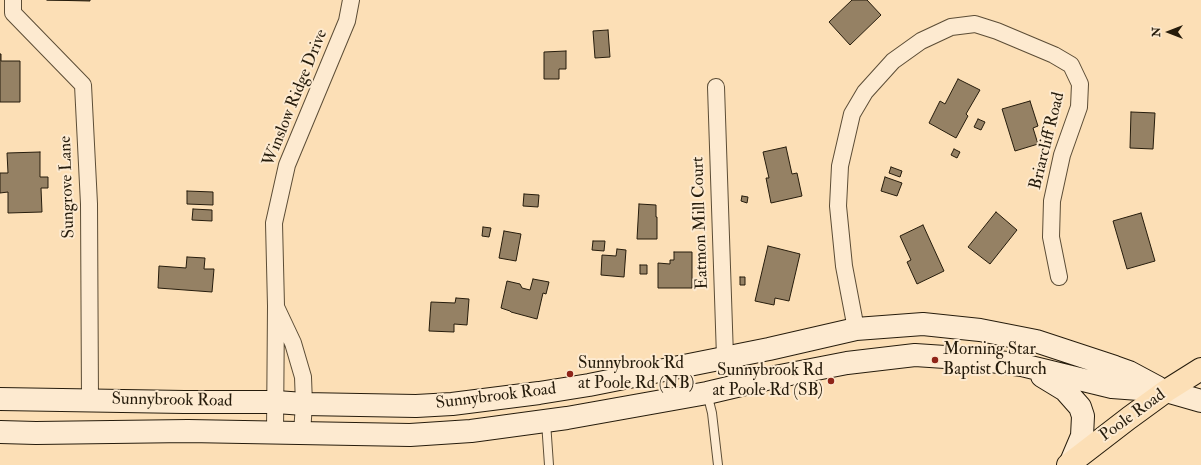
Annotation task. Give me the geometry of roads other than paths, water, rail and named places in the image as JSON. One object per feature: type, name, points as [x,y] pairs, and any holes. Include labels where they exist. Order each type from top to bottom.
[{"type":"main road","name":"Sunnybrook Road","points":[[0,399],[276,402],[416,406],[452,404],[539,394],[776,348],[856,329],[923,324],[980,330],[1029,340],[1115,367],[1129,372],[1166,391],[1201,401]]},
{"type":"main road","name":"Sunnybrook Road","points":[[0,432],[36,433],[188,430],[410,435],[471,431],[568,418],[840,365],[915,355],[976,358],[1022,365],[1112,387],[1166,391]]},
{"type":"main road","points":[[1022,365],[1065,390],[1080,408],[1083,416],[1082,436],[1069,464]]},
{"type":"main road","name":"Poole Road","points":[[1069,464],[1166,391],[1201,369]]},
{"type":"main road","points":[[546,421],[548,413],[554,408],[582,400],[630,392],[664,370]]},
{"type":"street","name":"Winslow Ridge Drive","points":[[275,433],[276,306],[274,223],[287,165],[347,21],[351,0]]},
{"type":"street","name":"Sungrove Lane","points":[[9,8],[83,85],[89,204],[90,401]]},
{"type":"street","name":"Briarcliff Road","points":[[856,329],[844,266],[838,206],[840,166],[852,114],[865,92],[893,60],[921,41],[951,27],[975,24],[997,31],[1054,55],[1070,65],[1080,84],[1079,107],[1062,155],[1052,201],[1051,237],[1059,277]]},
{"type":"street","name":"Eatmon Mill Court","points":[[716,87],[725,357]]},
{"type":"street","name":"Winslow Ridge Drive","points":[[276,306],[293,343],[303,377],[304,404],[302,433]]},
{"type":"lane","points":[[707,392],[712,413],[718,465]]},
{"type":"lane","points":[[546,421],[549,465]]},
{"type":"place","name":"Morning Star Baptist Church","points":[[935,360]]},
{"type":"place","name":"Sunnybrook Rd at Poole Rd (NB)","points":[[570,374]]},
{"type":"place","name":"Sunnybrook Rd at Poole Rd (SB)","points":[[831,381]]}]
